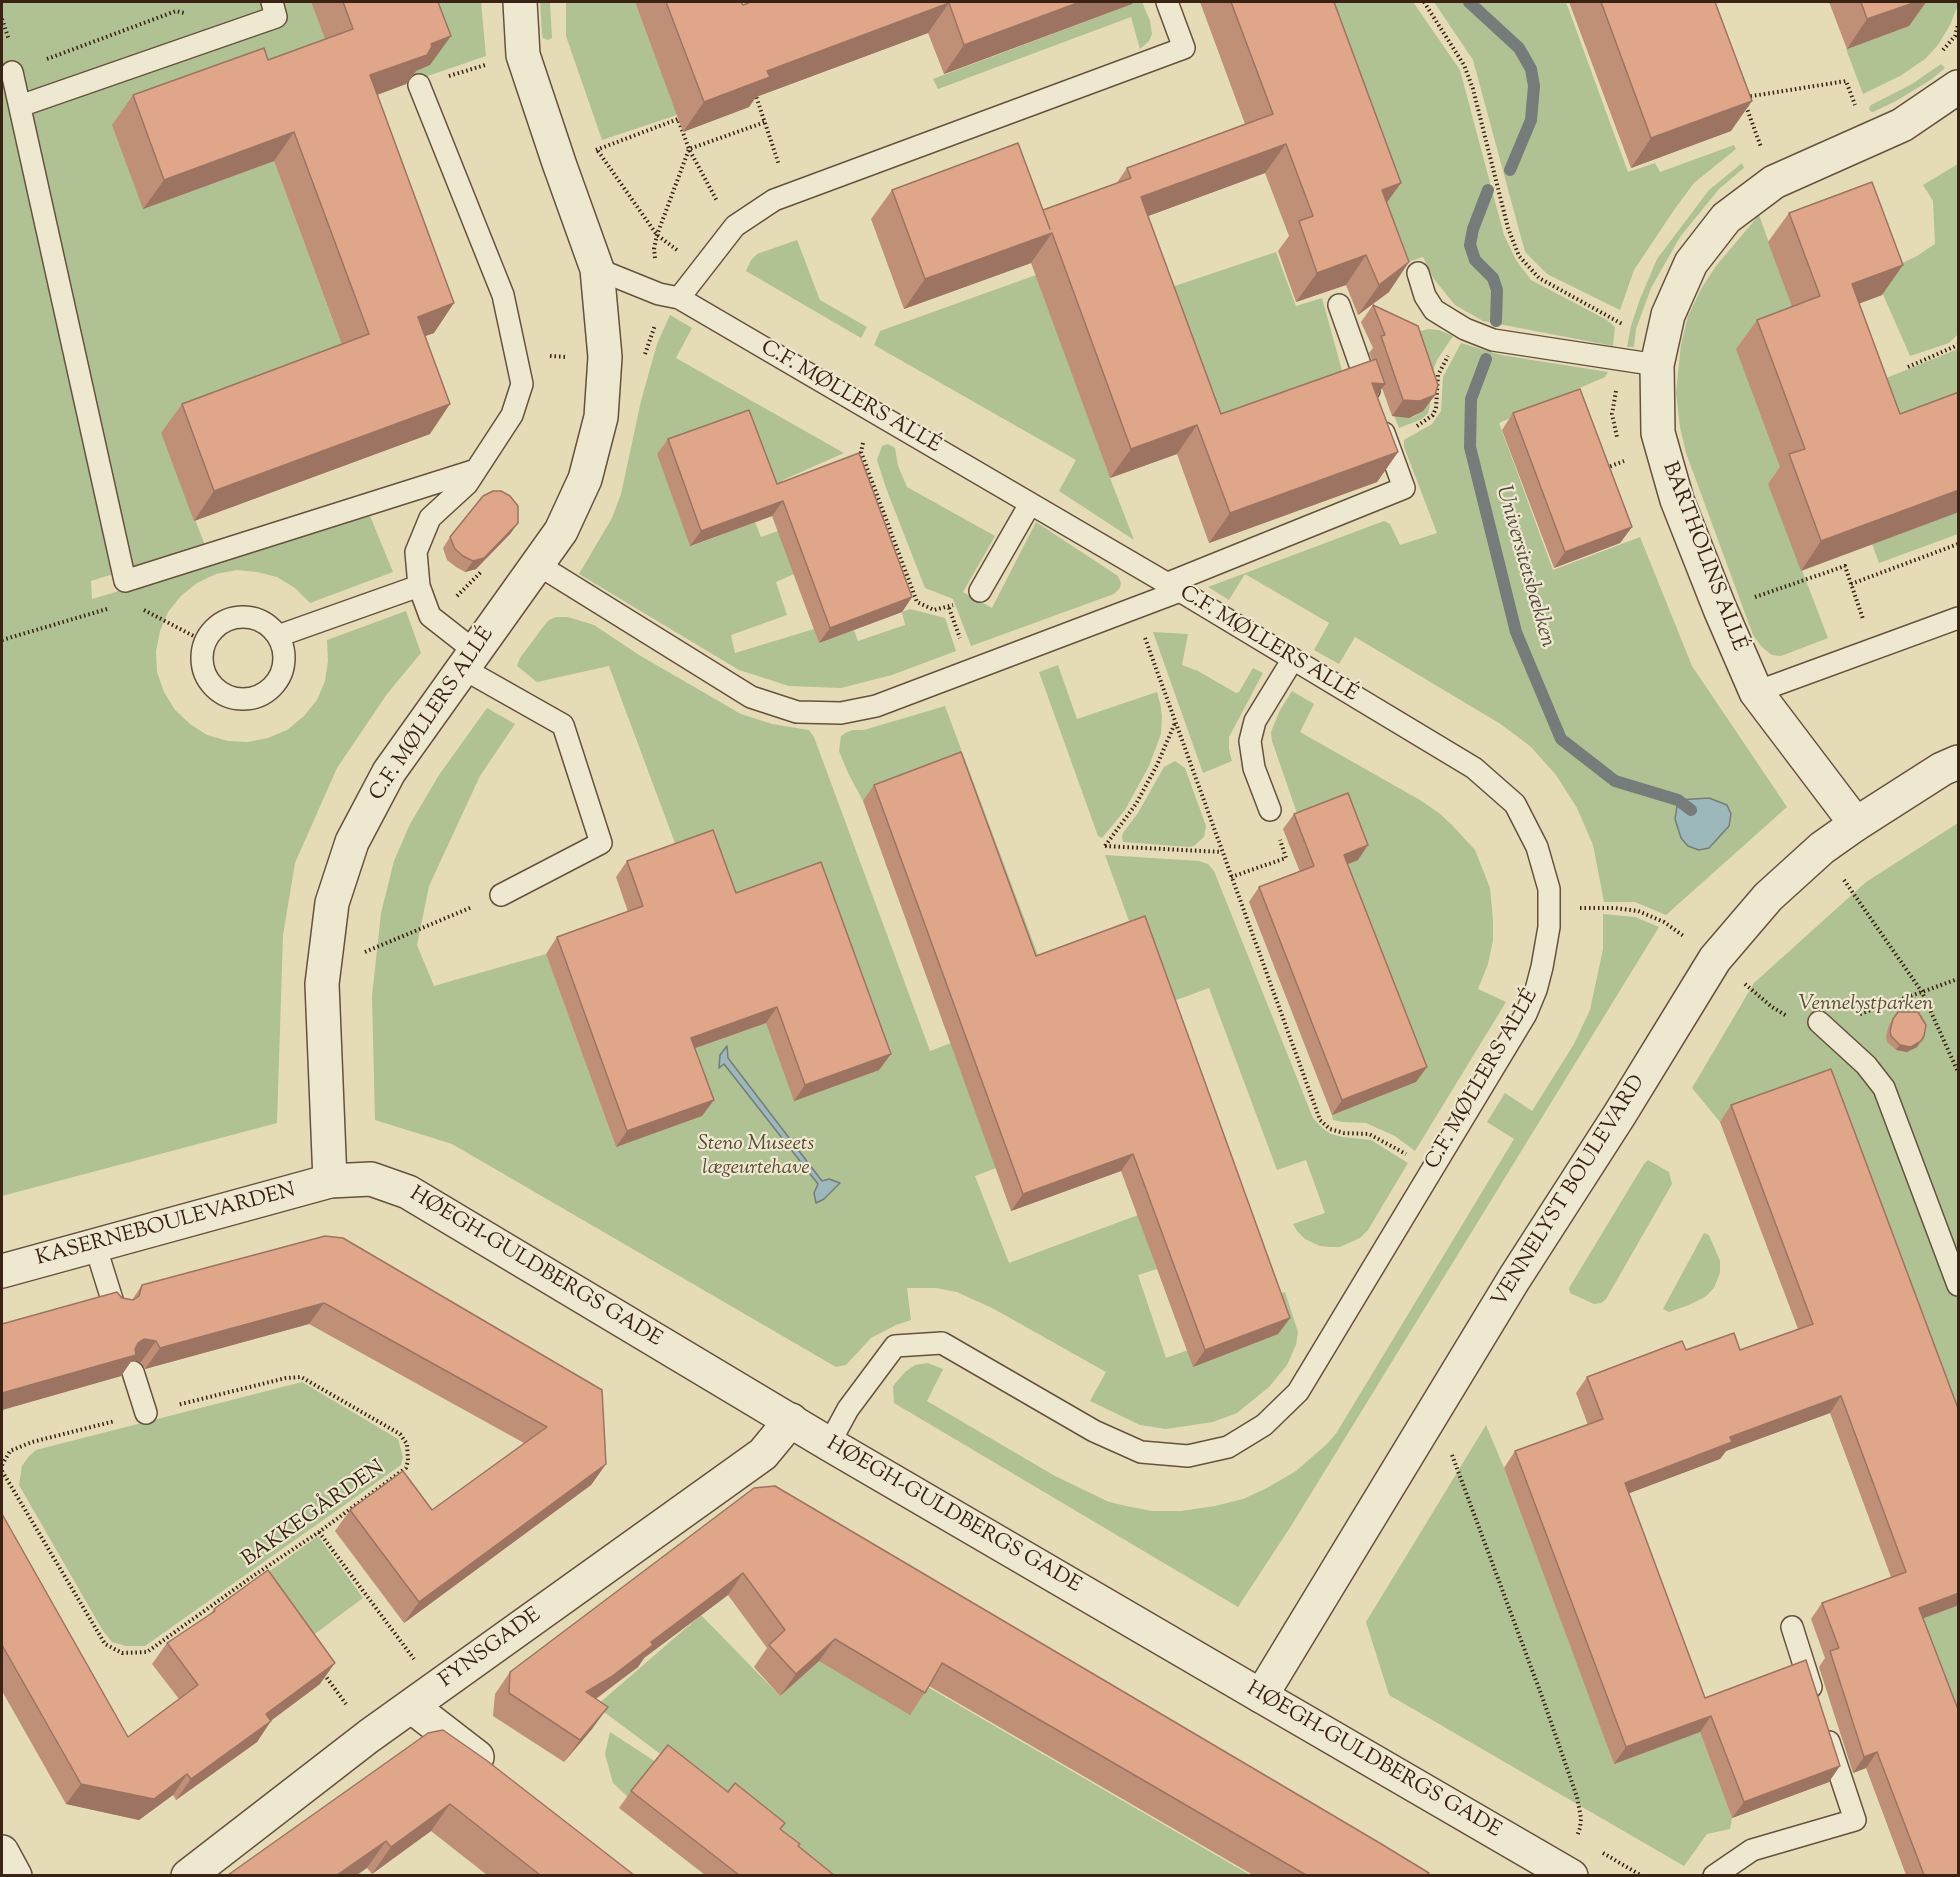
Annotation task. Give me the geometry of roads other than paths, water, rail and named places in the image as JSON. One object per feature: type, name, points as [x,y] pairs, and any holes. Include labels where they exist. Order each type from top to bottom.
[{"type":"street","name":"C.F. MØLLERS ALLÉ","points":[[330,1181],[322,984],[332,903],[352,842],[389,772],[561,531],[585,479],[601,417],[605,357],[597,269],[523,55],[520,2]]},
{"type":"street","name":"BARTHOLINS ALLÉ","points":[[1856,824],[1756,692],[1720,609],[1677,500],[1658,433],[1657,365],[1668,315],[1691,263],[1726,218],[1774,182],[1902,125],[1959,87]]},
{"type":"street","name":"VENNELYST BOULEVARD","points":[[1261,1696],[1514,1279],[1620,1114],[1715,958],[1768,897],[1822,848],[1942,769],[1959,762]]},
{"type":"street","name":"HØEGH-GULDBERGS GADE","points":[[330,1181],[370,1179],[408,1192],[829,1444],[1565,1872]]},
{"type":"street","name":"KASERNEBOULEVARDEN","points":[[2,1271],[330,1181]]},
{"type":"street","name":"FYNSGADE","points":[[189,1875],[369,1736],[763,1454],[791,1420]]},
{"type":"street","points":[[424,1697],[503,1777]]},
{"type":"street","points":[[2,1852],[15,1875]]},
{"type":"lane","points":[[20,106],[276,16],[272,2]]},
{"type":"lane","points":[[680,298],[735,226],[774,200],[1184,48],[1167,2]]},
{"type":"lane","points":[[12,72],[125,581],[476,470]]},
{"type":"lane","points":[[419,85],[502,296],[522,384],[512,416],[467,484],[430,518],[416,552],[419,586],[430,616],[470,661],[563,726],[601,843],[501,895]]},
{"type":"lane","name":"C.F. MØLLERS ALLÉ","points":[[597,269],[659,294],[680,298],[1173,587],[1474,768],[1515,804],[1537,847],[1549,889],[1549,927],[1536,990],[1526,1014],[1298,1392],[1264,1425],[1228,1447],[1188,1456],[1141,1452],[1094,1431],[942,1343],[895,1346],[848,1409],[829,1444]]},
{"type":"lane","points":[[1418,273],[1425,296],[1434,310],[1465,329],[1493,340],[1657,365]]},
{"type":"lane","points":[[537,564],[751,697],[797,712],[841,714],[876,706],[1134,609],[1173,587],[1404,488],[1339,305]]},
{"type":"lane","points":[[980,591],[1030,504]]},
{"type":"lane","points":[[278,636],[419,586]]},
{"type":"lane","points":[[233,618],[258,620],[269,626],[278,636],[283,648],[284,663],[280,676],[261,696],[247,699],[233,698],[220,692],[203,670],[202,656],[205,642],[221,623],[233,618]]},
{"type":"lane","points":[[1756,692],[1959,618]]},
{"type":"lane","points":[[1270,810],[1254,768],[1250,741],[1256,721],[1293,659]]},
{"type":"lane","points":[[1818,1022],[1866,1065],[1884,1088],[1959,1285]]},
{"type":"lane","points":[[95,1245],[115,1310]]},
{"type":"lane","points":[[133,1372],[146,1413]]},
{"type":"lane","points":[[1714,1875],[1752,1850],[1855,1820],[1792,1627]]},
{"type":"water","points":[[1709,798],[1727,805],[1731,814],[1729,826],[1709,848],[1699,850],[1688,846],[1681,838],[1675,819],[1678,800]]},
{"type":"water","points":[[727,1046],[728,1058],[822,1181],[829,1179],[840,1183],[824,1199],[816,1203],[814,1193],[818,1184],[724,1064],[719,1068],[720,1055]]},
{"type":"waterway","name":"Universitetsbækken","points":[[1469,2],[1519,48],[1531,69],[1534,86],[1531,120],[1510,170]]},
{"type":"waterway","name":"Universitetsbækken","points":[[1488,190],[1473,229],[1470,245],[1475,260],[1493,278],[1497,290],[1496,321]]},
{"type":"waterway","name":"Universitetsbækken","points":[[1486,359],[1471,399],[1470,447],[1516,632],[1561,739],[1615,781],[1678,800],[1691,810]]},
{"type":"park label","name":"Vennelystparken","points":[[1866,1005]]},
{"type":"park label","name":"Steno Museets lægeurtehave","points":[[756,1157]]}]
